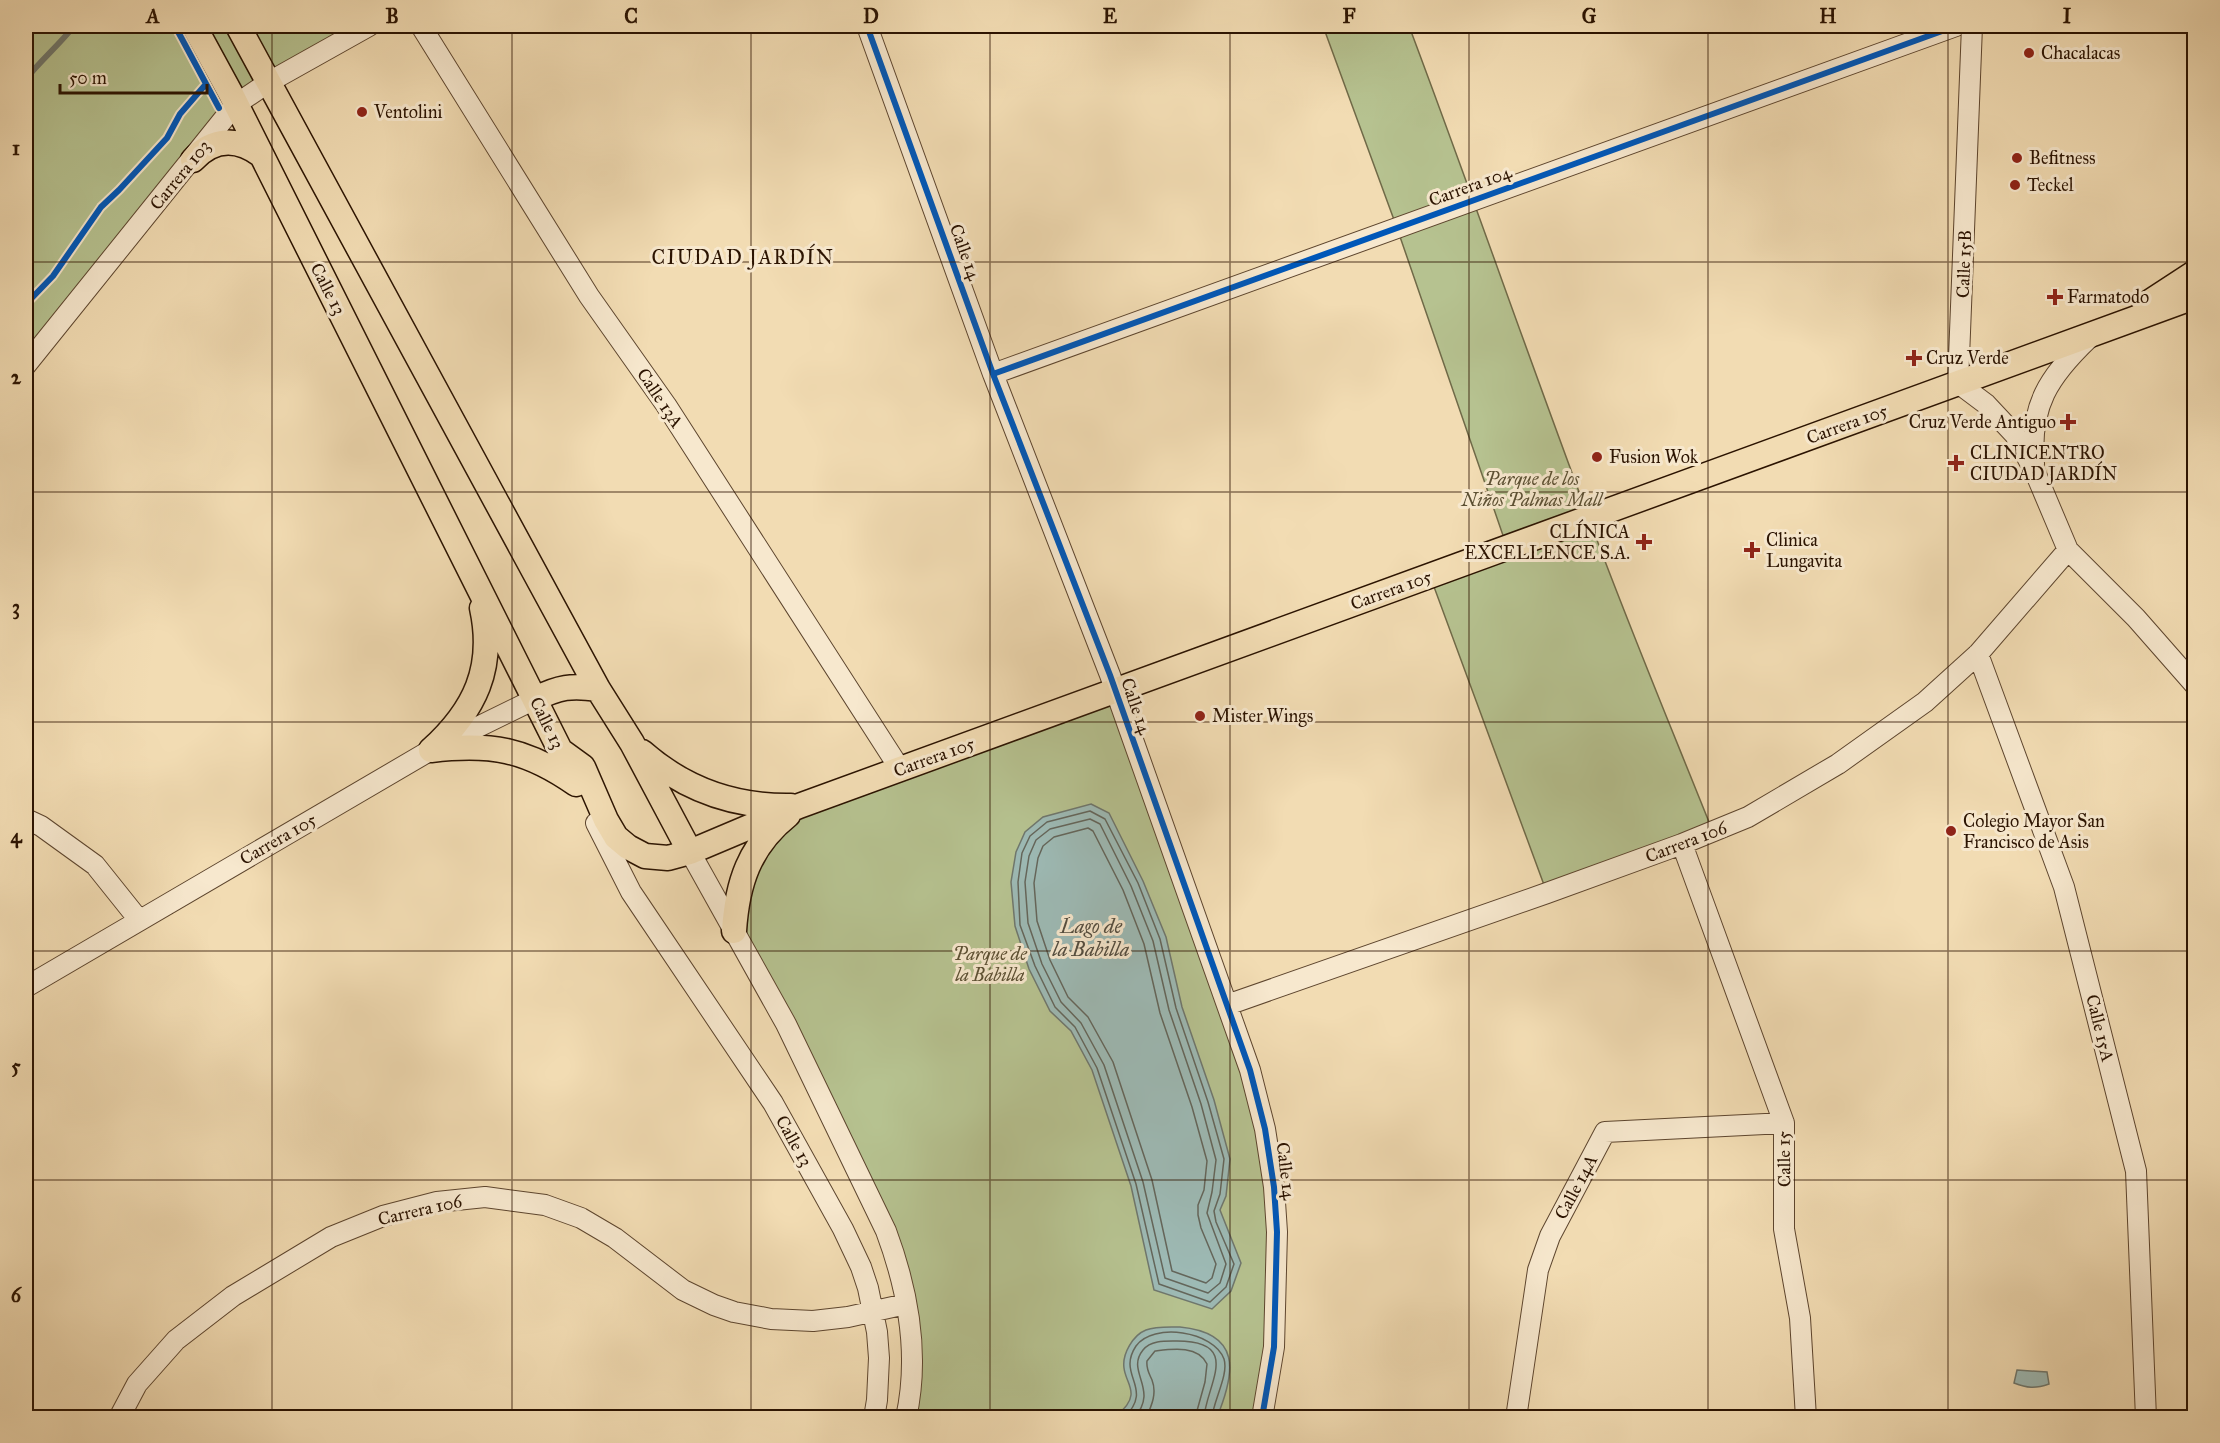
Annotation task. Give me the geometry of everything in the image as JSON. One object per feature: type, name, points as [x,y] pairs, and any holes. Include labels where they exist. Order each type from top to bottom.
[{"type":"main road","name":"Calle 13","points":[[194,26],[578,785]]},
{"type":"main road","points":[[238,26],[598,689],[632,743],[690,852]]},
{"type":"main road","points":[[193,160],[209,146],[230,141],[242,143],[261,155]]},
{"type":"main road","name":"Carrera 105","points":[[2093,334],[2153,300],[2194,273]]},
{"type":"main road","name":"Carrera 105","points":[[561,752],[583,767],[606,820],[616,837],[628,847],[645,856],[657,858],[668,858],[690,852],[799,806],[2194,297]]},
{"type":"main road","points":[[431,750],[457,724],[468,709],[479,684],[486,657],[487,629],[478,588]]},
{"type":"main road","points":[[535,699],[555,689],[576,686],[598,689]]},
{"type":"main road","points":[[632,743],[655,764],[709,794],[738,802],[769,806],[799,806]]},
{"type":"main road","points":[[431,750],[463,746],[495,748],[526,756],[555,769],[578,785]]},
{"type":"main road","points":[[734,931],[736,902],[744,873],[757,847],[776,825],[799,806]]},
{"type":"street","name":"Carrera 103","points":[[26,365],[235,105],[269,82],[369,26]]},
{"type":"street","name":"Calle 13A","points":[[422,26],[589,296],[666,405],[900,769]]},
{"type":"street","name":"Calle 14","points":[[867,26],[993,374],[1115,691],[1250,1070],[1265,1130],[1274,1186],[1277,1232],[1274,1347],[1262,1418]]},
{"type":"street","name":"Carrera 104","points":[[993,374],[1956,26]]},
{"type":"street","name":"Calle 15B","points":[[1958,383],[1972,26]]},
{"type":"street","points":[[2035,472],[2032,442],[2037,412],[2048,384],[2066,360],[2093,334]]},
{"type":"street","points":[[1958,383],[1986,404],[2015,435],[2035,472],[2068,550],[2136,618],[2194,684]]},
{"type":"street","name":"Carrera 106","points":[[1227,1005],[1682,844],[1748,817],[1838,764],[1925,702],[1978,654],[2068,550]]},
{"type":"street","name":"Calle 15A","points":[[1978,654],[2064,887],[2136,1171],[2146,1418]]},
{"type":"street","name":"Carrera 105","points":[[26,987],[431,750],[535,699]]},
{"type":"street","name":"Calle 13","points":[[578,785],[631,892],[773,1103],[843,1229],[861,1268],[874,1310],[879,1358],[874,1418]]},
{"type":"street","points":[[26,819],[42,826],[95,865],[139,920]]},
{"type":"street","name":"Calle 15","points":[[1682,844],[1784,1123],[1784,1229],[1800,1318],[1806,1418]]},
{"type":"street","points":[[690,852],[786,1024],[886,1231],[898,1263],[911,1327],[912,1359],[906,1418]]},
{"type":"street","name":"Calle 14A","points":[[1516,1418],[1538,1270],[1550,1236],[1605,1131],[1784,1123]]},
{"type":"street","name":"Carrera 106","points":[[119,1418],[137,1384],[176,1340],[233,1296],[331,1237],[383,1216],[436,1202],[485,1197],[545,1205],[581,1218],[615,1238],[683,1290],[734,1312],[771,1319],[813,1321],[848,1317],[906,1304]]},
{"type":"green space","points":[[26,26],[369,26],[252,93],[26,365]]},
{"type":"green space","name":"Parque de los Niños Palmas Mall","points":[[1323,26],[1409,26],[1603,556],[1713,832],[1547,893],[1430,576],[1507,547],[1397,228]]},
{"type":"green space","name":"Parque de la Babilla","points":[[1115,691],[1227,1005],[1274,1186],[1262,1417],[906,1417],[898,1263],[734,931],[776,825]]},
{"type":"water","name":"Lago de la Babilla","points":[[1091,804],[1109,813],[1143,881],[1166,937],[1182,1007],[1214,1100],[1230,1159],[1226,1196],[1220,1210],[1241,1263],[1231,1291],[1212,1309],[1154,1290],[1131,1186],[1092,1070],[1071,1031],[1050,1011],[1029,969],[1015,926],[1011,882],[1016,852],[1025,832],[1043,817]]},
{"type":"water","points":[[1180,1327],[1200,1331],[1214,1337],[1224,1346],[1230,1370],[1228,1384],[1217,1417],[1115,1417],[1125,1408],[1131,1395],[1124,1363],[1133,1341],[1141,1332],[1150,1329]]},
{"type":"water","points":[[2017,1370],[2047,1372],[2049,1384],[2031,1387],[2014,1383]]},
{"type":"waterway","points":[[26,79],[74,26]]},
{"type":"cycle path","points":[[175,26],[219,108]]},
{"type":"cycle path","points":[[867,26],[993,374],[1110,675],[1250,1070],[1265,1129],[1274,1187],[1277,1232],[1274,1347],[1262,1418]]},
{"type":"cycle path","points":[[993,374],[1956,26]]},
{"type":"cycle path","points":[[26,304],[53,276],[101,207],[167,138],[180,114],[206,84]]},
{"type":"place","name":"Chacalacas","points":[[2029,53]]},
{"type":"place","name":"Ventolini","points":[[362,112]]},
{"type":"place","name":"Befitness","points":[[2017,158]]},
{"type":"place","name":"Teckel","points":[[2015,185]]},
{"type":"place","name":"Farmatodo","points":[[2055,297]]},
{"type":"place","name":"Cruz Verde","points":[[1914,358]]},
{"type":"place","name":"Cruz Verde Antiguo","points":[[2068,422]]},
{"type":"place","name":"Fusion Wok","points":[[1597,457]]},
{"type":"place","name":"CLINICENTRO CIUDAD JARDÍN","points":[[1956,463]]},
{"type":"place","name":"CLÍNICA EXCELLENCE S.A.","points":[[1644,542]]},
{"type":"place","name":"Clinica Lungavita","points":[[1752,550]]},
{"type":"place","name":"Mister Wings","points":[[1200,716]]},
{"type":"place","name":"Colegio Mayor San Francisco de Asis","points":[[1951,831]]},
{"type":"district","name":"CIUDAD JARDÍN","points":[[743,257]]}]
